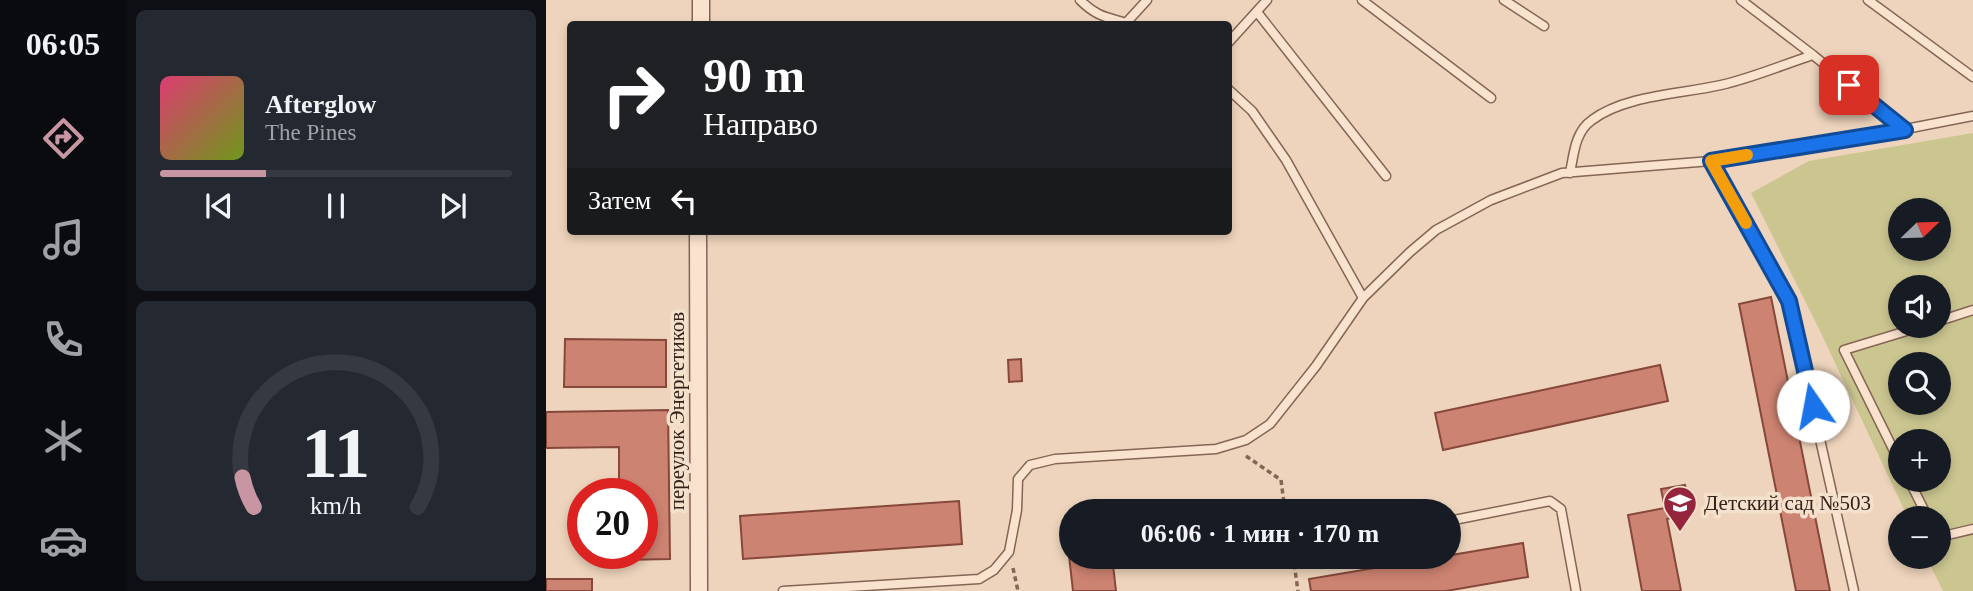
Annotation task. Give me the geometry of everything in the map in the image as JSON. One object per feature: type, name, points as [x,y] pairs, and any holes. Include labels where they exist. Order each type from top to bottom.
[{"type":"street","points":[[701,0],[701,21]]},
{"type":"street","name":"переулок Энергетиков","points":[[698,235],[699,591]]},
{"type":"lane","points":[[1080,0],[1091,11],[1118,21]]},
{"type":"lane","points":[[1130,21],[1147,0]]},
{"type":"lane","points":[[1232,39],[1267,0]]},
{"type":"lane","points":[[1362,0],[1491,98]]},
{"type":"lane","points":[[1504,0],[1544,26]]},
{"type":"lane","points":[[1741,0],[1905,130]]},
{"type":"lane","points":[[1868,0],[1973,77]]},
{"type":"lane","points":[[1257,12],[1386,176]]},
{"type":"lane","points":[[1570,173],[1577,138],[1591,120],[1614,107],[1668,93],[1721,85],[1812,55]]},
{"type":"lane","points":[[1232,93],[1252,111],[1286,160],[1363,298]]},
{"type":"lane","points":[[783,591],[979,579],[994,570],[1009,552],[1017,510],[1018,479],[1030,465],[1055,459],[1216,449],[1246,440],[1270,424],[1316,366],[1363,298],[1436,230],[1491,200],[1562,173],[1711,161],[1905,130],[1973,116]]},
{"type":"lane","points":[[1711,161],[1789,301],[1854,591]]},
{"type":"lane","points":[[1951,317],[1973,310]]},
{"type":"lane","points":[[1888,337],[1844,350],[1888,439]]},
{"type":"lane","points":[[1461,519],[1550,501],[1562,509],[1576,591]]},
{"type":"lane","points":[[1951,534],[1973,529]]},
{"type":"path","points":[[1229,444],[1280,480],[1284,499]]},
{"type":"path","points":[[1295,569],[1298,591]]},
{"type":"shaded area","points":[[1973,133],[1973,591],[1943,591],[1932,569],[1951,569],[1951,506],[1902,506],[1896,492],[1951,492],[1951,429],[1888,429],[1888,476],[1751,193],[1809,161]]},
{"type":"building","points":[[1771,297],[1830,591],[1796,591],[1739,304]]},
{"type":"building","points":[[565,339],[666,340],[666,387],[564,387]]},
{"type":"building","points":[[1021,359],[1022,381],[1009,382],[1008,360]]},
{"type":"building","points":[[1660,365],[1668,401],[1443,450],[1435,413]]},
{"type":"building","points":[[668,410],[670,559],[658,559],[658,478],[619,478],[619,447],[546,448],[546,412]]},
{"type":"building","points":[[1685,485],[1691,514],[1667,519],[1681,591],[1642,591],[1628,515],[1665,508],[1661,489]]},
{"type":"building","points":[[959,501],[962,544],[743,559],[740,516]]},
{"type":"building","points":[[1523,543],[1528,577],[1446,591],[1311,591],[1309,579],[1368,569],[1461,569],[1461,553]]},
{"type":"building","points":[[1071,569],[1113,569],[1116,591],[1073,591]]},
{"type":"building","points":[[546,579],[592,579],[592,591],[546,591]]},
{"type":"slow traffic","points":[[1746,223],[1711,161],[1747,155]]},
{"type":"place","name":"Детский сад №503","points":[[1680,533]]},
{"type":"route","points":[[1813,406],[1789,301],[1711,161],[1905,130],[1849,85]]}]
